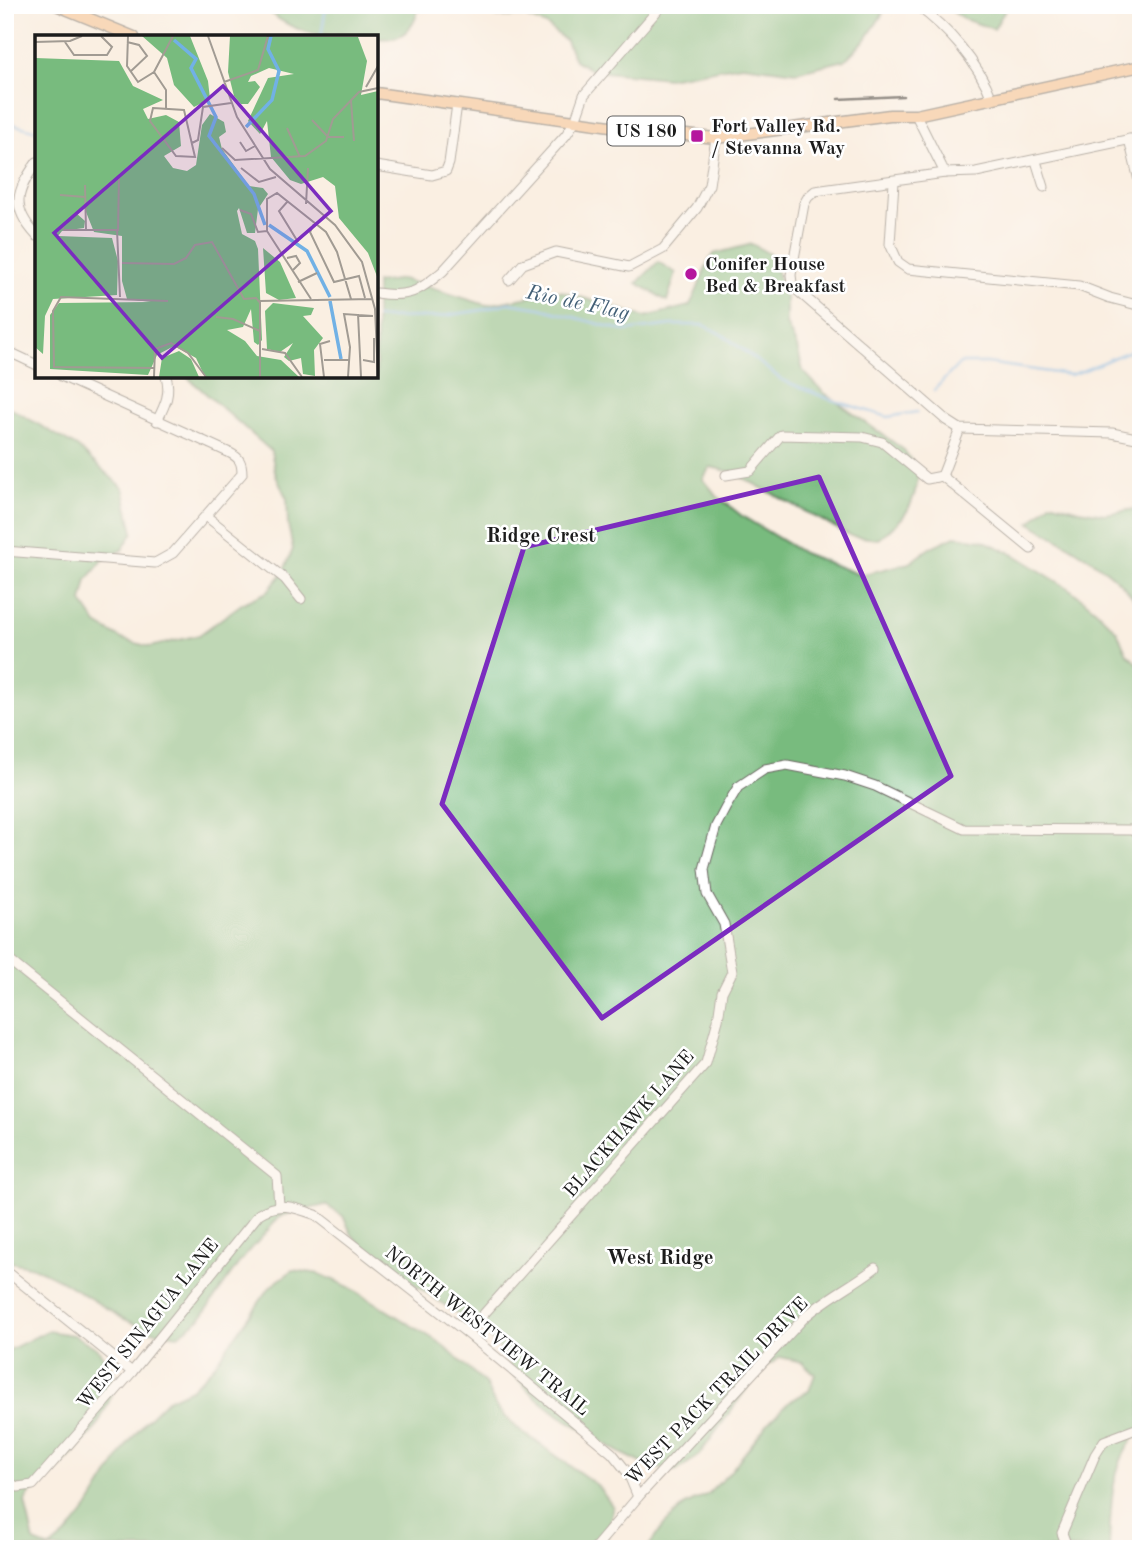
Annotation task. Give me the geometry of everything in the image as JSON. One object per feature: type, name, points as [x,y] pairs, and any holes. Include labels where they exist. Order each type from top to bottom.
[{"type":"main road","points":[[56,5],[127,35]]},
{"type":"main road","name":"US 180","points":[[378,93],[716,138],[890,115],[916,116],[1141,66]]},
{"type":"street","points":[[378,293],[394,296],[420,290],[443,271],[551,153],[575,121],[584,94],[662,5]]},
{"type":"street","points":[[916,5],[928,13],[963,50],[992,99]]},
{"type":"street","points":[[378,166],[432,176],[446,171],[457,104]]},
{"type":"street","points":[[916,116],[945,173]]},
{"type":"street","points":[[1141,137],[976,172],[945,173],[815,191],[804,204],[791,275],[792,283],[798,291],[960,429],[1112,433],[1141,439]]},
{"type":"street","points":[[509,280],[523,264],[556,253],[628,267],[663,248],[697,208],[709,185],[716,138]]},
{"type":"street","points":[[1129,139],[1141,190]]},
{"type":"street","points":[[1036,161],[1044,187]]},
{"type":"street","points":[[35,165],[20,188],[18,199],[20,213],[35,234]]},
{"type":"street","points":[[894,182],[890,244],[898,262],[908,269],[1079,286],[1141,306]]},
{"type":"street","points":[[5,350],[35,364]]},
{"type":"street","points":[[5,551],[155,563],[173,553],[242,474],[242,464],[230,453],[65,378]]},
{"type":"street","points":[[157,421],[165,406],[169,389],[166,378]]},
{"type":"street","points":[[942,475],[960,429]]},
{"type":"street","points":[[726,475],[750,471],[781,435],[797,435],[862,437],[882,442],[927,479],[942,475]]},
{"type":"street","points":[[942,475],[1031,549]]},
{"type":"street","points":[[206,516],[285,579],[301,599]]},
{"type":"street","name":"BLACKHAWK LANE","points":[[467,1334],[706,1063],[718,1020],[722,992],[732,972],[724,924],[707,894],[704,869],[716,826],[738,787],[765,769],[787,765],[845,776],[875,786],[964,829],[1141,832]]},
{"type":"street","points":[[5,957],[276,1176],[279,1206]]},
{"type":"street","name":"WEST SINAGUA LANE","points":[[5,1481],[19,1487],[33,1485],[132,1373],[259,1214],[272,1205],[279,1206]]},
{"type":"street","name":"NORTH WESTVIEW TRAIL","points":[[279,1206],[298,1208],[316,1215],[467,1334],[611,1453],[628,1473],[638,1497]]},
{"type":"street","name":"WEST PACK TRAIL DRIVE","points":[[593,1549],[812,1310],[875,1268]]},
{"type":"street","points":[[5,1270],[132,1373]]},
{"type":"street","points":[[1068,1549],[1062,1533],[1095,1455],[1104,1441],[1141,1427]]},
{"type":"highlighted area","points":[[819,477],[951,776],[602,1018],[442,804],[524,547]]},
{"type":"green space","points":[[264,5],[419,5],[411,27],[399,36],[381,39],[378,39],[378,35],[322,35],[306,32],[282,21]]},
{"type":"green space","points":[[473,5],[885,5],[882,15],[866,39],[845,60],[796,72],[742,65],[668,78],[593,71],[575,60],[566,41],[546,25],[523,16],[498,17]]},
{"type":"green space","points":[[942,5],[1008,5],[994,29],[966,20]]},
{"type":"green space","points":[[752,244],[771,255],[786,298],[786,324],[797,347],[803,371],[823,392],[904,450],[919,472],[907,511],[896,525],[878,539],[851,536],[732,472],[710,467],[703,479],[717,496],[742,516],[803,553],[860,575],[909,563],[931,547],[955,536],[982,540],[1011,553],[1071,590],[1117,631],[1127,654],[1141,666],[1141,1430],[1123,1456],[1117,1471],[1109,1549],[647,1549],[663,1526],[685,1505],[708,1494],[729,1473],[769,1422],[790,1401],[809,1391],[815,1374],[802,1362],[780,1357],[758,1373],[699,1455],[677,1471],[650,1467],[621,1453],[560,1416],[535,1397],[515,1376],[504,1353],[484,1332],[373,1256],[352,1235],[343,1216],[325,1205],[280,1216],[239,1263],[200,1319],[178,1335],[151,1331],[122,1318],[62,1281],[33,1267],[11,1262],[5,1268],[5,405],[77,447],[123,488],[133,532],[122,550],[103,560],[87,580],[82,602],[97,624],[122,639],[150,647],[199,635],[243,603],[267,592],[283,573],[293,549],[288,525],[287,499],[276,476],[271,451],[188,378],[378,378],[378,283],[402,279],[486,305],[561,291],[645,317],[689,306],[713,254]]},
{"type":"green space","points":[[658,262],[676,273],[667,301],[637,283]]},
{"type":"green space","points":[[1051,502],[1105,514],[1141,508],[1141,611],[1121,584],[1092,560],[1030,523]]},
{"type":"green space","points":[[293,1270],[320,1274],[349,1287],[440,1343],[485,1383],[496,1407],[516,1427],[597,1485],[613,1507],[608,1534],[600,1549],[5,1549],[5,1352],[47,1331],[74,1335],[98,1349],[114,1372],[110,1399],[96,1428],[54,1474],[36,1484],[25,1502],[34,1542],[50,1548],[68,1533],[88,1508],[126,1446],[146,1421],[167,1400],[191,1389],[212,1368],[271,1286]]},
{"type":"waterway","points":[[321,35],[325,12],[330,5]]},
{"type":"waterway","name":"Rio de Flag","points":[[5,122],[35,130]]},
{"type":"waterway","name":"Rio de Flag","points":[[378,318],[437,317],[508,303],[540,308],[625,331],[672,325],[704,325],[726,337],[782,380],[829,399],[888,417],[917,412]]},
{"type":"waterway","name":"Rio de Flag","points":[[934,390],[960,363],[987,363],[1070,375],[1141,348]]},
{"type":"railway","points":[[838,99],[903,96]]},
{"type":"place","name":"Fort Valley Rd. / Stevanna Way","points":[[697,136]]},
{"type":"place","name":"Conifer House Bed & Breakfast","points":[[691,274]]},
{"type":"district","name":"Ridge Crest","points":[[541,535]]},
{"type":"district","name":"West Ridge","points":[[660,1257]]}]
